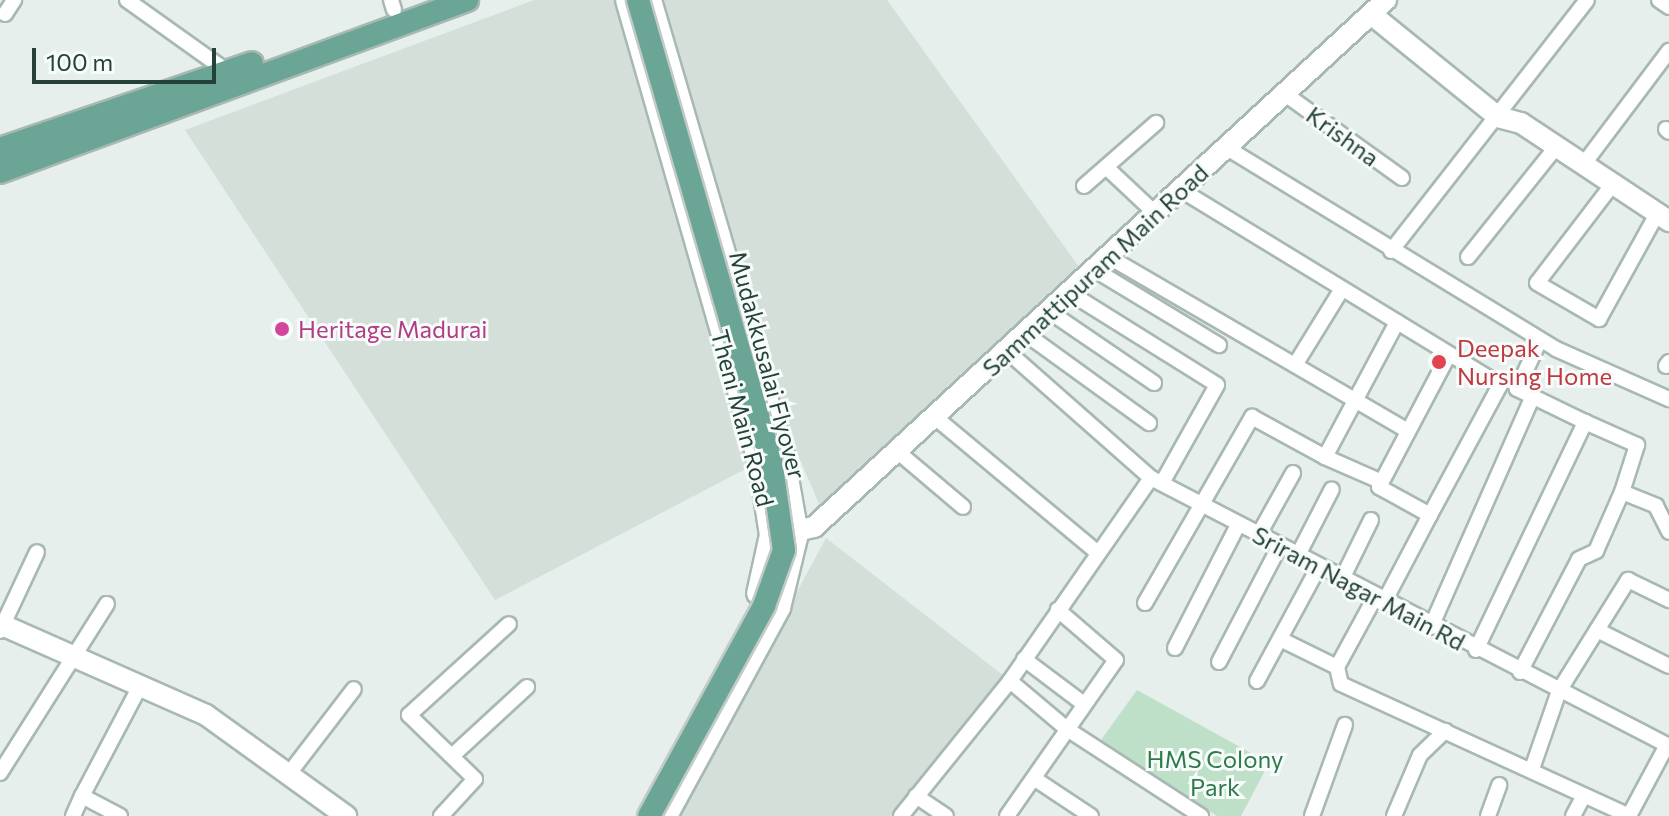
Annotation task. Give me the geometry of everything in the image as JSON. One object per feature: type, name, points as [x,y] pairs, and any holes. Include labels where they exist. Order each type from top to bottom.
[{"type":"main road","points":[[0,149],[228,72],[392,5],[421,0]]},
{"type":"main road","points":[[0,172],[467,0]]},
{"type":"main road","name":"Theni Main Road","points":[[626,0],[759,464],[770,535],[763,582],[736,641],[638,816]]},
{"type":"main road","name":"Mudakkusalai Flyover","points":[[638,0],[771,460],[784,550],[764,606],[649,816]]},
{"type":"main road","name":"Theni Main Road","points":[[651,0],[784,455],[798,534],[780,608],[667,816]]},
{"type":"main road","points":[[1379,7],[1498,117],[1556,147],[1663,217]]},
{"type":"main road","name":"Sammattipuram Main Road","points":[[798,534],[936,418],[1379,7]]},
{"type":"main road","points":[[770,535],[798,534]]},
{"type":"main road","points":[[1,627],[77,654],[141,684],[291,771],[346,816]]},
{"type":"street","points":[[2,14],[14,0]]},
{"type":"street","points":[[127,0],[228,72]]},
{"type":"street","points":[[1391,251],[1587,0]]},
{"type":"street","points":[[1659,0],[1669,7]]},
{"type":"street","points":[[1583,165],[1669,51]]},
{"type":"street","name":"Krishna","points":[[1285,94],[1402,178]]},
{"type":"street","points":[[1084,186],[1156,123]]},
{"type":"street","points":[[1468,257],[1556,147]]},
{"type":"street","points":[[1227,148],[1540,340],[1669,399]]},
{"type":"street","points":[[1106,167],[1156,214]]},
{"type":"street","points":[[1612,185],[1537,283],[1599,319],[1663,217]]},
{"type":"street","points":[[1181,190],[1500,385],[1430,515],[1337,667],[1341,684],[1629,816]]},
{"type":"street","points":[[1102,264],[1219,345]]},
{"type":"street","points":[[1102,264],[1295,365],[1408,431]]},
{"type":"street","points":[[1295,365],[1342,289]]},
{"type":"street","points":[[901,816],[1010,681],[1098,553],[1156,480],[1217,385],[1070,293]]},
{"type":"street","points":[[1050,312],[1154,383]]},
{"type":"street","points":[[1325,457],[1397,322]]},
{"type":"street","points":[[1026,334],[1149,423]]},
{"type":"street","points":[[1520,672],[1579,559],[1596,551],[1622,492],[1637,445],[1517,389],[1540,340]]},
{"type":"street","name":"Sriram Nagar Main Rd","points":[[1007,351],[1156,480],[1378,601],[1667,745],[1629,816]]},
{"type":"street","points":[[1382,482],[1449,354]]},
{"type":"street","points":[[1431,627],[1533,396]]},
{"type":"street","points":[[1145,603],[1204,506],[1252,417],[1325,457],[1382,482],[1430,515]]},
{"type":"street","points":[[936,418],[1098,553]]},
{"type":"street","points":[[1476,650],[1585,422]]},
{"type":"street","points":[[898,452],[963,507]]},
{"type":"street","points":[[1258,536],[1293,473]]},
{"type":"street","points":[[1297,557],[1332,489]]},
{"type":"street","points":[[1622,492],[1656,506],[1669,532]]},
{"type":"street","points":[[1341,581],[1371,520]]},
{"type":"street","points":[[1175,648],[1238,525]]},
{"type":"street","points":[[1219,662],[1279,547]]},
{"type":"street","points":[[1,627],[37,552]]},
{"type":"street","points":[[1257,681],[1318,568]]},
{"type":"street","points":[[1532,769],[1559,691],[1628,580],[1669,600]]},
{"type":"street","points":[[0,773],[107,604]]},
{"type":"street","points":[[1007,816],[1116,660],[1058,610]]},
{"type":"street","points":[[441,816],[475,779],[409,715],[509,624]]},
{"type":"street","points":[[1597,630],[1669,666]]},
{"type":"street","points":[[1280,639],[1337,667]]},
{"type":"street","points":[[1024,659],[1084,704]]},
{"type":"street","points":[[1010,681],[1067,729],[1201,816]]},
{"type":"street","points":[[73,816],[141,684]]},
{"type":"street","points":[[452,756],[527,687]]},
{"type":"street","points":[[291,771],[354,689]]},
{"type":"street","points":[[1312,816],[1345,725]]},
{"type":"street","points":[[1394,816],[1420,755],[1445,731]]},
{"type":"street","points":[[1035,779],[1091,816]]},
{"type":"street","points":[[1488,816],[1499,785]]},
{"type":"street","points":[[82,796],[120,816]]},
{"type":"street","points":[[916,796],[946,816]]},
{"type":"street","points":[[1573,816],[1583,797]]},
{"type":"shaded area","points":[[534,0],[622,0],[755,464],[495,600],[185,130]]},
{"type":"shaded area","points":[[662,0],[887,0],[1087,278],[823,513],[791,439]]},
{"type":"shaded area","points":[[826,538],[1004,676],[902,816],[676,816]]},
{"type":"green space","name":"HMS Colony Park","points":[[1137,690],[1269,763],[1241,816],[1217,816],[1101,740]]},
{"type":"place","name":"Heritage Madurai","points":[[282,329]]},
{"type":"place","name":"Deepak Nursing Home","points":[[1439,362]]}]
